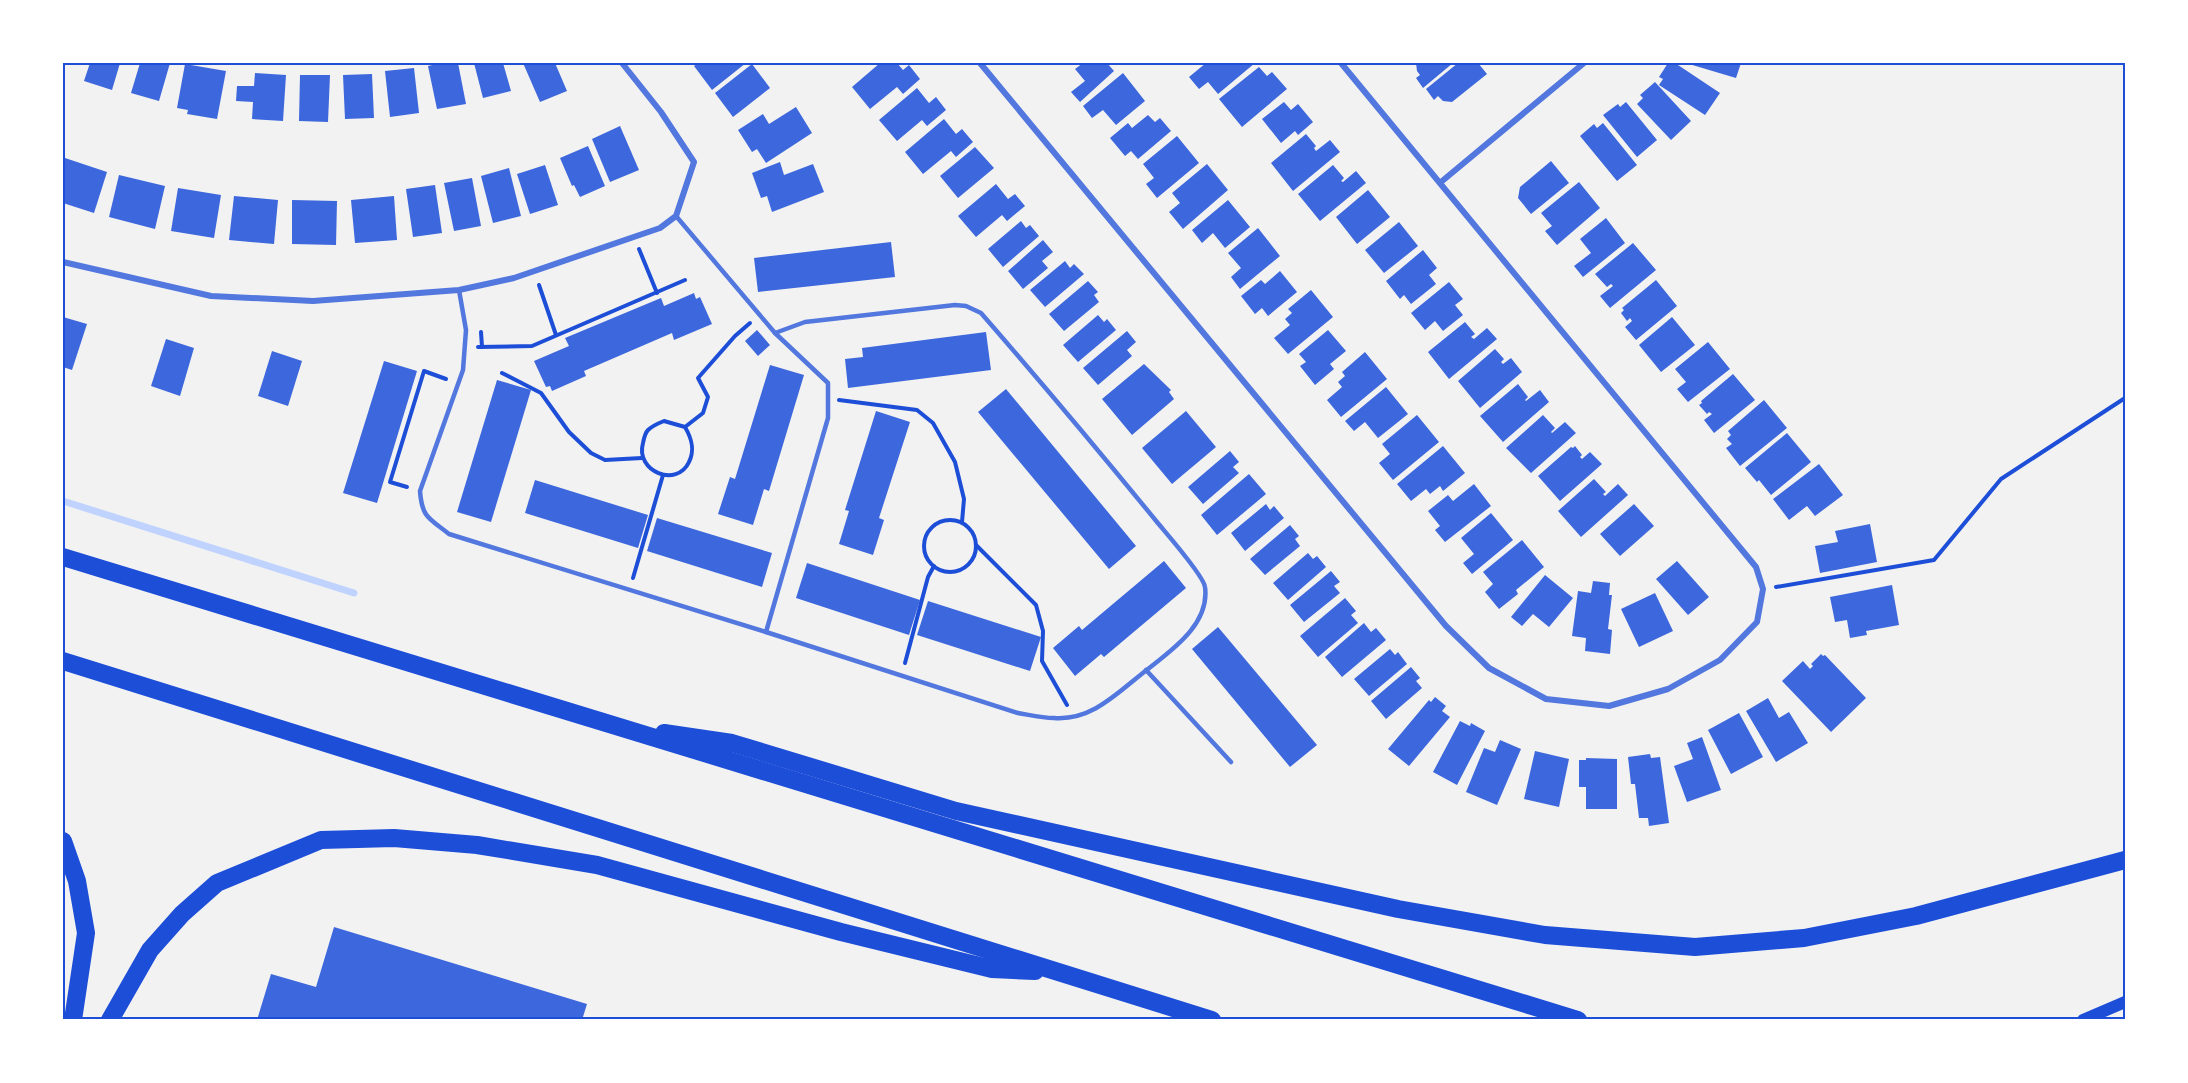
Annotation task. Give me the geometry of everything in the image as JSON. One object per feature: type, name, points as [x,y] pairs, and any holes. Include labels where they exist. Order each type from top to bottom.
[{"type":"highway","points":[[63,557],[1578,1020]]},
{"type":"highway","points":[[63,661],[1212,1020]]},
{"type":"highway","points":[[604,724],[732,742],[956,811],[1398,909],[1545,935],[1695,947],[1804,938],[1916,916],[2125,860]]},
{"type":"highway","points":[[110,1020],[150,950],[182,914],[217,883],[321,840],[394,838],[477,845],[597,865],[841,932],[992,969],[1062,973]]},
{"type":"highway","points":[[63,841],[77,881],[86,933],[73,1020]]},
{"type":"main road","points":[[2083,1020],[2125,1002]]},
{"type":"street","points":[[63,262],[212,296],[300,301],[459,290],[534,271],[660,228],[676,216],[694,162],[661,112],[622,63]]},
{"type":"street","points":[[980,63],[1446,626],[1489,668],[1546,699],[1609,706],[1668,689],[1720,660],[1757,622],[1763,589],[1756,567],[1341,63]]},
{"type":"street","points":[[1441,182],[1584,63]]},
{"type":"lane","points":[[676,216],[775,333],[828,383],[828,418],[766,632]]},
{"type":"lane","points":[[459,290],[466,330],[463,370],[420,492],[425,516],[448,534],[1018,713],[1056,719],[1083,716],[1102,706],[1176,647],[1197,622],[1204,607],[1205,586],[1167,533],[1070,415],[981,313],[966,306],[955,305],[806,321],[775,333]]},
{"type":"lane","points":[[1146,670],[1231,762]]},
{"type":"path","points":[[634,237],[657,293]]},
{"type":"path","points":[[534,271],[556,335]]},
{"type":"path","points":[[465,346],[532,346],[685,280]]},
{"type":"path","points":[[685,427],[703,413],[708,398],[698,378],[735,336],[760,315]]},
{"type":"path","points":[[420,492],[390,482],[424,371],[459,383]]},
{"type":"path","points":[[502,373],[541,393],[569,432],[591,453],[605,460],[642,458]]},
{"type":"path","points":[[1763,589],[1934,560],[2001,479],[2125,398]]},
{"type":"path","points":[[828,399],[917,410],[933,423],[955,462],[964,499],[962,522]]},
{"type":"path","points":[[664,421],[685,427],[694,452],[686,468],[679,473],[663,475],[652,471],[642,458],[642,447],[649,428],[664,421]]},
{"type":"path","points":[[630,590],[663,475]]},
{"type":"path","points":[[951,519],[962,522],[972,530],[976,545],[972,560],[960,571],[946,572],[925,558],[923,544],[927,531],[939,522],[951,519]]},
{"type":"path","points":[[976,545],[1036,605],[1043,631],[1042,661],[1072,716]]},
{"type":"path","points":[[902,676],[915,621],[928,577],[934,566]]},
{"type":"building","points":[[90,63],[120,63],[112,90],[84,81]]},
{"type":"building","points":[[140,63],[170,63],[159,101],[131,93]]},
{"type":"building","points":[[458,63],[466,104],[437,109],[428,66]]},
{"type":"building","points":[[474,63],[503,63],[511,91],[483,98]]},
{"type":"building","points":[[523,63],[555,63],[567,91],[540,102]]},
{"type":"building","points":[[698,63],[746,63],[712,90],[694,66]]},
{"type":"building","points":[[880,63],[897,63],[903,70],[909,65],[920,79],[903,94],[897,87],[870,109],[852,87]]},
{"type":"building","points":[[1083,63],[1107,63],[1114,71],[1080,102],[1071,92],[1085,81],[1075,69]]},
{"type":"building","points":[[1206,63],[1255,63],[1218,94],[1208,82],[1199,89],[1189,77]]},
{"type":"building","points":[[1416,63],[1453,63],[1423,88],[1416,78],[1420,75]]},
{"type":"building","points":[[1458,63],[1478,63],[1487,74],[1452,102],[1443,101],[1438,96],[1434,100],[1426,89]]},
{"type":"building","points":[[1668,63],[1675,63],[1720,93],[1705,115],[1659,85],[1663,79],[1659,77]]},
{"type":"building","points":[[1689,63],[1741,63],[1736,78],[1689,64]]},
{"type":"building","points":[[185,64],[226,71],[217,119],[187,114],[188,110],[177,108]]},
{"type":"building","points":[[752,64],[770,88],[733,117],[715,93]]},
{"type":"building","points":[[1259,67],[1267,76],[1272,72],[1287,89],[1242,127],[1219,99]]},
{"type":"building","points":[[414,68],[419,113],[390,117],[385,71]]},
{"type":"building","points":[[255,73],[286,75],[283,121],[252,119],[253,102],[236,101],[237,86],[254,86]]},
{"type":"building","points":[[1123,73],[1145,101],[1116,125],[1103,110],[1092,118],[1083,106]]},
{"type":"building","points":[[372,74],[374,118],[345,119],[343,75]]},
{"type":"building","points":[[300,75],[330,75],[328,122],[299,121]]},
{"type":"building","points":[[1655,82],[1691,121],[1671,140],[1637,104],[1643,98],[1640,95]]},
{"type":"building","points":[[917,88],[929,103],[936,97],[946,110],[927,126],[922,120],[897,141],[879,120]]},
{"type":"building","points":[[1284,102],[1291,110],[1298,104],[1313,122],[1298,135],[1295,131],[1281,143],[1262,119]]},
{"type":"building","points":[[1626,102],[1657,140],[1637,157],[1603,115],[1618,104],[1620,107]]},
{"type":"building","points":[[796,107],[812,133],[766,163],[757,149],[752,152],[738,130],[763,114],[769,124]]},
{"type":"building","points":[[1148,115],[1155,122],[1160,118],[1171,131],[1138,159],[1131,151],[1125,156],[1110,138],[1128,123],[1132,128]]},
{"type":"building","points":[[944,119],[956,134],[962,129],[973,142],[956,157],[951,151],[923,174],[905,152]]},
{"type":"building","points":[[1603,123],[1637,165],[1617,181],[1580,136],[1594,124],[1597,128]]},
{"type":"building","points":[[620,126],[639,170],[610,182],[592,139]]},
{"type":"building","points":[[1306,134],[1316,146],[1314,148],[1316,151],[1330,140],[1340,152],[1293,191],[1271,163]]},
{"type":"building","points":[[1177,136],[1199,163],[1157,198],[1146,184],[1154,178],[1143,164]]},
{"type":"building","points":[[588,146],[605,186],[580,197],[574,185],[572,186],[560,158]]},
{"type":"building","points":[[975,147],[994,168],[958,198],[940,176]]},
{"type":"building","points":[[65,158],[107,172],[94,213],[63,203]]},
{"type":"building","points":[[1551,161],[1569,183],[1531,214],[1518,198],[1520,187]]},
{"type":"building","points":[[780,162],[784,175],[813,164],[824,192],[772,212],[767,196],[761,198],[752,173]]},
{"type":"building","points":[[1207,164],[1228,190],[1183,229],[1169,212],[1180,203],[1172,193]]},
{"type":"building","points":[[545,165],[558,205],[530,214],[517,174]]},
{"type":"building","points":[[1333,165],[1344,178],[1341,181],[1343,182],[1356,171],[1366,183],[1320,221],[1298,194]]},
{"type":"building","points":[[509,168],[521,216],[493,223],[481,176]]},
{"type":"building","points":[[119,175],[165,186],[155,229],[109,217]]},
{"type":"building","points":[[472,178],[481,226],[454,231],[444,183]]},
{"type":"building","points":[[1579,182],[1600,208],[1557,245],[1545,231],[1552,226],[1541,213]]},
{"type":"building","points":[[996,184],[1008,199],[1015,194],[1025,206],[1007,221],[1002,215],[976,237],[958,216]]},
{"type":"building","points":[[435,185],[442,233],[413,237],[406,189]]},
{"type":"building","points":[[178,188],[221,195],[214,238],[171,231]]},
{"type":"building","points":[[1368,190],[1390,217],[1357,244],[1336,217]]},
{"type":"building","points":[[234,196],[278,200],[274,244],[229,240]]},
{"type":"building","points":[[394,196],[397,240],[355,243],[351,200]]},
{"type":"building","points":[[292,200],[337,201],[336,245],[292,244]]},
{"type":"building","points":[[1228,200],[1250,227],[1225,248],[1213,233],[1202,243],[1192,230]]},
{"type":"building","points":[[1606,218],[1625,243],[1583,277],[1574,266],[1591,253],[1580,239]]},
{"type":"building","points":[[1021,221],[1026,228],[1030,225],[1039,236],[1003,267],[988,249]]},
{"type":"building","points":[[1399,222],[1418,246],[1384,273],[1365,250]]},
{"type":"building","points":[[1258,228],[1280,256],[1240,289],[1231,277],[1241,268],[1228,253]]},
{"type":"building","points":[[1043,240],[1053,252],[1042,261],[1048,268],[1023,289],[1008,271]]},
{"type":"building","points":[[891,242],[895,277],[758,292],[754,258]]},
{"type":"building","points":[[1633,243],[1656,270],[1610,308],[1600,296],[1613,286],[1611,284],[1607,287],[1595,274]]},
{"type":"building","points":[[1423,250],[1437,268],[1429,275],[1436,284],[1411,304],[1404,295],[1400,299],[1386,281]]},
{"type":"building","points":[[1065,261],[1070,268],[1074,264],[1084,274],[1045,307],[1030,290]]},
{"type":"building","points":[[1280,271],[1297,292],[1268,316],[1262,308],[1255,314],[1241,296],[1261,280],[1265,284]]},
{"type":"building","points":[[1656,280],[1677,306],[1636,340],[1625,327],[1632,321],[1630,318],[1627,321],[1621,313],[1624,310],[1622,308]]},
{"type":"building","points":[[1088,281],[1098,292],[1094,295],[1099,302],[1064,331],[1049,314]]},
{"type":"building","points":[[1449,282],[1463,299],[1455,305],[1463,315],[1443,331],[1435,321],[1425,330],[1411,313]]},
{"type":"building","points":[[1311,290],[1333,317],[1288,354],[1274,338],[1290,325],[1285,319],[1292,313],[1288,309]]},
{"type":"building","points":[[694,293],[696,299],[700,297],[712,324],[674,340],[672,333],[584,371],[586,376],[552,391],[550,386],[546,387],[534,361],[569,346],[565,338],[661,298],[664,306]]},
{"type":"building","points":[[1098,315],[1104,322],[1107,319],[1116,330],[1078,362],[1063,345]]},
{"type":"building","points":[[63,317],[87,324],[72,370],[63,367]]},
{"type":"building","points":[[1672,317],[1695,345],[1661,372],[1639,345]]},
{"type":"building","points":[[1465,322],[1475,334],[1471,337],[1474,339],[1487,328],[1497,339],[1449,379],[1428,352]]},
{"type":"building","points":[[757,330],[770,345],[758,356],[745,341]]},
{"type":"building","points":[[1328,330],[1346,351],[1330,364],[1334,369],[1315,385],[1300,366],[1306,362],[1299,354]]},
{"type":"building","points":[[1127,331],[1136,342],[1127,350],[1132,356],[1098,385],[1083,368]]},
{"type":"building","points":[[986,332],[991,370],[848,388],[845,359],[863,357],[862,348]]},
{"type":"building","points":[[166,339],[194,348],[180,396],[151,386]]},
{"type":"building","points":[[1708,342],[1730,369],[1688,402],[1677,389],[1686,382],[1675,369]]},
{"type":"building","points":[[1495,349],[1504,359],[1501,362],[1503,364],[1511,358],[1522,372],[1480,408],[1458,381]]},
{"type":"building","points":[[272,351],[302,361],[288,406],[258,396]]},
{"type":"building","points":[[1365,352],[1387,379],[1341,417],[1327,400],[1342,387],[1338,382],[1345,376],[1342,372]]},
{"type":"building","points":[[384,361],[417,371],[377,503],[343,493]]},
{"type":"building","points":[[1144,364],[1171,390],[1169,392],[1174,399],[1132,435],[1102,399]]},
{"type":"building","points":[[770,365],[804,375],[769,491],[764,489],[753,525],[718,514],[730,477],[735,479]]},
{"type":"building","points":[[1733,374],[1755,400],[1714,433],[1704,420],[1712,414],[1709,412],[1707,414],[1699,405]]},
{"type":"building","points":[[497,380],[531,390],[491,522],[457,512]]},
{"type":"building","points":[[1518,384],[1528,397],[1526,401],[1540,390],[1549,402],[1503,442],[1480,416]]},
{"type":"building","points":[[1386,387],[1408,414],[1378,438],[1365,422],[1354,431],[1345,421]]},
{"type":"building","points":[[1006,389],[1136,546],[1109,569],[978,412]]},
{"type":"building","points":[[1764,400],[1787,428],[1740,466],[1726,448],[1732,444],[1727,439],[1731,435],[1728,431]]},
{"type":"building","points":[[876,411],[910,422],[879,518],[884,520],[873,555],[839,544],[849,511],[845,510]]},
{"type":"building","points":[[1186,411],[1216,447],[1172,484],[1142,448]]},
{"type":"building","points":[[1417,415],[1439,442],[1393,480],[1379,463],[1390,454],[1382,444]]},
{"type":"building","points":[[1543,415],[1555,428],[1552,433],[1565,422],[1576,433],[1531,473],[1506,448]]},
{"type":"building","points":[[1787,433],[1811,462],[1771,495],[1745,468]]},
{"type":"building","points":[[1443,446],[1465,473],[1443,491],[1440,486],[1430,494],[1426,489],[1411,501],[1397,484]]},
{"type":"building","points":[[1575,446],[1582,455],[1580,457],[1582,459],[1590,452],[1602,464],[1560,501],[1538,476]]},
{"type":"building","points":[[1230,451],[1239,462],[1233,467],[1239,473],[1203,504],[1188,487]]},
{"type":"building","points":[[1819,464],[1843,495],[1815,516],[1807,506],[1789,520],[1773,499]]},
{"type":"building","points":[[1249,474],[1266,494],[1217,535],[1201,515]]},
{"type":"building","points":[[1594,479],[1606,492],[1603,494],[1605,496],[1618,484],[1628,495],[1581,537],[1558,511]]},
{"type":"building","points":[[535,480],[648,515],[638,548],[525,513]]},
{"type":"building","points":[[1474,484],[1491,506],[1445,542],[1435,530],[1440,526],[1428,511],[1448,495],[1453,501]]},
{"type":"building","points":[[1266,504],[1270,510],[1274,506],[1284,518],[1245,551],[1231,533]]},
{"type":"building","points":[[1634,504],[1654,526],[1620,556],[1600,534]]},
{"type":"building","points":[[1491,513],[1513,540],[1472,574],[1463,563],[1474,554],[1461,538]]},
{"type":"building","points":[[657,518],[772,553],[762,587],[647,551]]},
{"type":"building","points":[[1870,524],[1877,562],[1820,573],[1815,546],[1838,542],[1835,531]]},
{"type":"building","points":[[1290,525],[1299,536],[1295,539],[1300,546],[1265,575],[1250,559]]},
{"type":"building","points":[[1522,540],[1544,567],[1516,590],[1518,594],[1499,609],[1485,592],[1493,584],[1483,572]]},
{"type":"building","points":[[1308,553],[1313,559],[1317,556],[1326,567],[1288,600],[1273,583]]},
{"type":"building","points":[[1164,561],[1186,588],[1104,657],[1101,654],[1075,676],[1053,648],[1079,626],[1082,630]]},
{"type":"building","points":[[1677,561],[1709,597],[1688,615],[1656,579]]},
{"type":"building","points":[[807,563],[920,600],[909,635],[796,598]]},
{"type":"building","points":[[1331,571],[1340,582],[1334,586],[1340,593],[1304,622],[1290,605]]},
{"type":"building","points":[[1545,575],[1573,598],[1549,627],[1533,614],[1522,626],[1511,617]]},
{"type":"building","points":[[1593,581],[1610,583],[1609,595],[1612,595],[1608,629],[1612,630],[1610,654],[1585,651],[1586,638],[1572,636],[1578,591],[1591,593]]},
{"type":"building","points":[[1892,585],[1899,625],[1866,631],[1867,635],[1850,638],[1847,620],[1835,622],[1830,597]]},
{"type":"building","points":[[1655,593],[1673,631],[1639,647],[1621,609]]},
{"type":"building","points":[[1345,598],[1356,611],[1351,615],[1358,623],[1318,657],[1300,636]]},
{"type":"building","points":[[928,601],[1041,637],[1030,671],[917,635]]},
{"type":"building","points":[[1364,623],[1371,632],[1376,628],[1386,640],[1342,677],[1325,657]]},
{"type":"building","points":[[1218,627],[1317,745],[1290,767],[1192,649]]},
{"type":"building","points":[[1390,649],[1395,655],[1398,652],[1407,664],[1369,696],[1354,679]]},
{"type":"building","points":[[1821,654],[1825,655],[1866,698],[1831,732],[1782,681],[1803,661],[1810,669],[1813,666],[1811,664]]},
{"type":"building","points":[[1411,667],[1420,678],[1416,681],[1422,688],[1386,719],[1371,701]]},
{"type":"building","points":[[1435,697],[1446,706],[1442,711],[1450,717],[1409,766],[1388,749],[1429,700],[1431,702]]},
{"type":"building","points":[[1768,698],[1779,718],[1789,712],[1808,743],[1776,762],[1746,711]]},
{"type":"building","points":[[1739,713],[1763,757],[1731,774],[1708,730]]},
{"type":"building","points":[[1460,721],[1470,726],[1471,723],[1485,731],[1457,785],[1433,772]]},
{"type":"building","points":[[1702,737],[1721,790],[1687,802],[1674,766],[1693,759],[1687,743]]},
{"type":"building","points":[[1500,740],[1521,749],[1497,805],[1466,792],[1484,748],[1495,752]]},
{"type":"building","points":[[1535,751],[1569,759],[1559,807],[1524,799]]},
{"type":"building","points":[[1650,754],[1651,758],[1660,757],[1669,823],[1649,826],[1648,818],[1639,818],[1635,784],[1631,784],[1628,757]]},
{"type":"building","points":[[1586,758],[1617,759],[1617,809],[1586,809],[1586,787],[1579,787],[1579,760],[1586,760]]},
{"type":"building","points":[[334,927],[587,1004],[582,1020],[257,1020],[271,974],[316,987]]},
{"type":"waterway","points":[[63,501],[354,593]]}]
